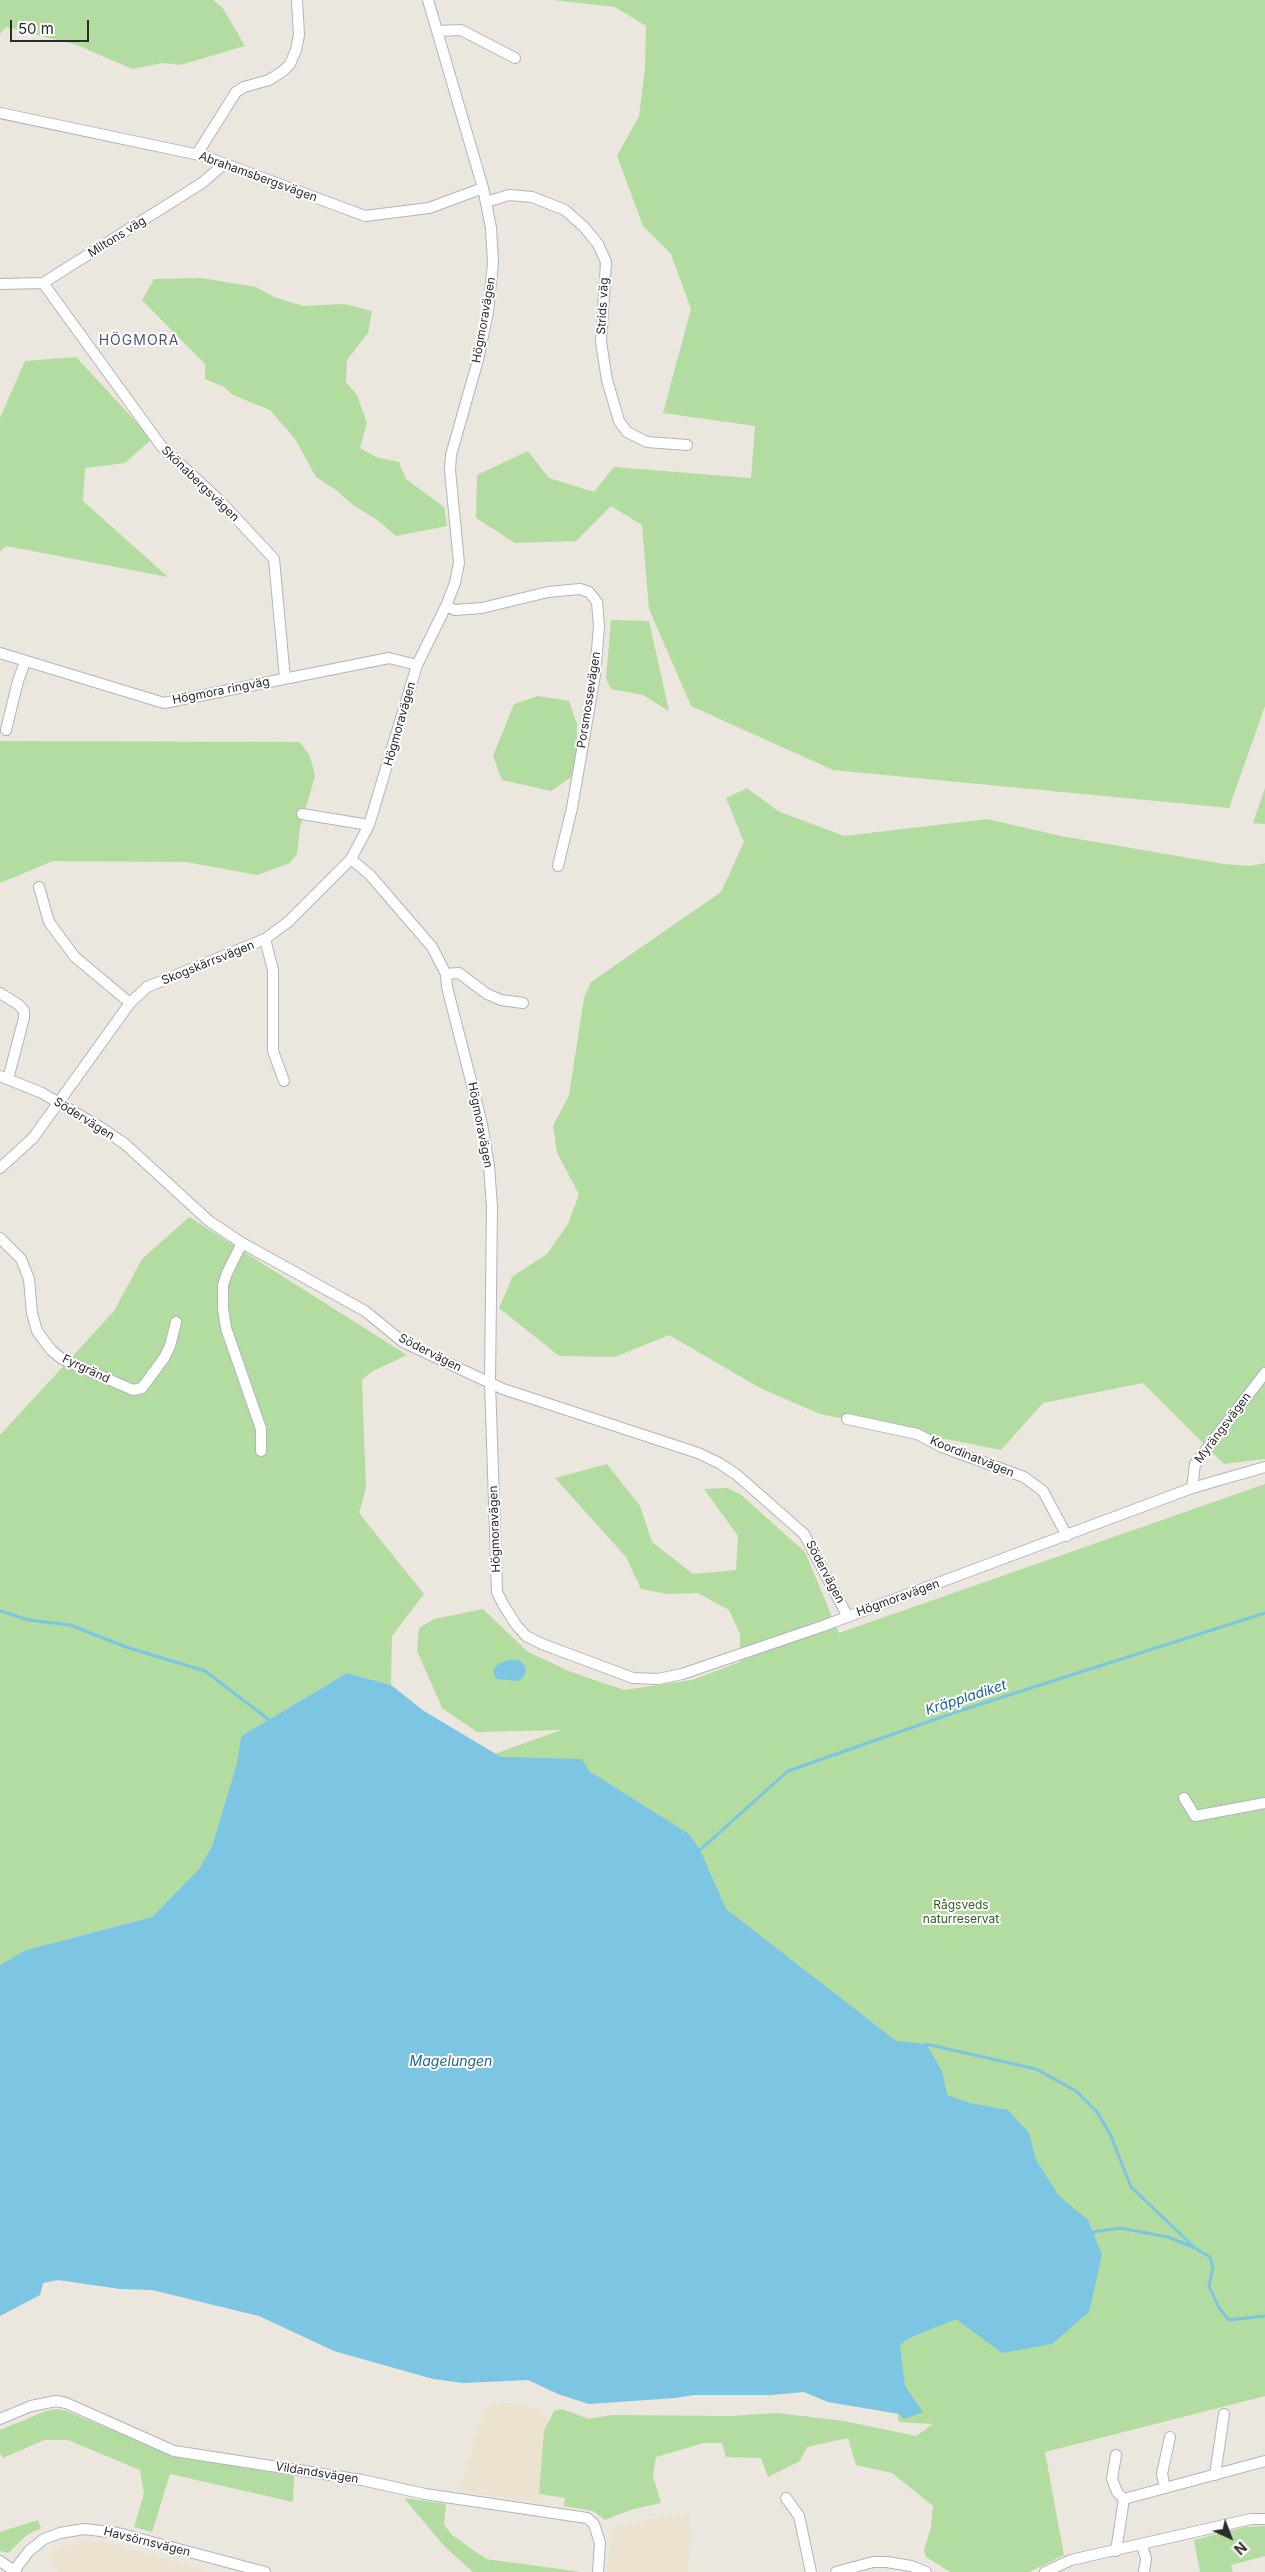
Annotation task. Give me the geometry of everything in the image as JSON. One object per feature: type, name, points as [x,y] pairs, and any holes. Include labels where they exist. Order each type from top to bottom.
[{"type":"street","points":[[197,154],[236,92],[244,87],[269,80],[290,64],[296,50],[299,35],[297,0]]},
{"type":"street","name":"Högmoravägen","points":[[428,0],[483,188],[493,263],[488,312],[478,360],[451,455],[450,470],[459,563],[446,606],[417,665],[369,825],[351,859],[370,875],[426,937],[446,974],[447,987],[482,1124],[489,1166],[492,1207],[490,1382],[497,1592],[517,1626],[526,1636],[633,1678],[658,1679],[682,1674],[848,1617],[1192,1488],[1265,1467]]},
{"type":"street","points":[[438,31],[461,30],[515,58]]},
{"type":"street","name":"Abrahamsbergsvägen","points":[[0,113],[197,154],[365,216],[429,208],[483,188]]},
{"type":"street","name":"Miltons väg","points":[[43,283],[202,183],[224,164]]},
{"type":"street","name":"Strids väg","points":[[486,202],[509,196],[532,197],[565,210],[584,227],[598,244],[606,262],[601,342],[607,380],[619,421],[627,432],[647,442],[687,445]]},
{"type":"street","points":[[0,284],[43,283]]},
{"type":"street","name":"Skönabergsvägen","points":[[43,283],[162,447],[221,502],[274,559],[285,679]]},
{"type":"street","name":"Porsmossevägen","points":[[446,606],[455,610],[482,608],[548,592],[580,588],[589,592],[597,602],[599,626],[595,675],[572,808],[558,866]]},
{"type":"street","name":"Högmora ringväg","points":[[0,654],[164,702],[389,658],[417,665]]},
{"type":"street","points":[[6,730],[18,681],[26,662]]},
{"type":"street","points":[[302,814],[369,825]]},
{"type":"street","name":"Skogskärrsvägen","points":[[0,1168],[33,1138],[60,1103],[130,1003],[147,987],[244,950],[265,940],[288,922],[351,859]]},
{"type":"street","points":[[39,887],[50,922],[75,958],[84,968],[130,1003]]},
{"type":"street","points":[[265,940],[273,970],[273,1051],[284,1081]]},
{"type":"street","points":[[446,974],[459,973],[487,994],[501,1000],[523,1003]]},
{"type":"street","points":[[0,993],[19,1004],[24,1012],[24,1018],[4,1077]]},
{"type":"street","name":"Södervägen","points":[[4,1077],[42,1093],[100,1127],[124,1144],[200,1214],[242,1243],[365,1311],[403,1342],[502,1389],[603,1424],[698,1453],[731,1471],[804,1534],[813,1546],[848,1617]]},
{"type":"street","name":"Fyrgränd","points":[[0,1238],[21,1259],[29,1279],[32,1313],[38,1331],[50,1350],[62,1359],[133,1390],[142,1388],[164,1358],[170,1346],[176,1322]]},
{"type":"street","points":[[242,1243],[227,1272],[223,1285],[223,1309],[226,1328],[261,1429],[261,1451]]},
{"type":"street","name":"Myrängsvägen","points":[[1192,1488],[1195,1464],[1265,1373]]},
{"type":"street","name":"Koordinatvägen","points":[[847,1419],[917,1434],[960,1454],[1024,1477],[1043,1491],[1067,1536]]},
{"type":"street","points":[[1184,1798],[1195,1816],[1265,1803]]},
{"type":"street","name":"Vildandsvägen","points":[[0,2419],[31,2406],[56,2401],[66,2403],[174,2451],[362,2480],[425,2494],[587,2518],[594,2524],[600,2543],[598,2572]]},
{"type":"street","points":[[1215,2475],[1224,2414]]},
{"type":"street","points":[[1165,2488],[1162,2474],[1170,2437]]},
{"type":"street","points":[[1116,2455],[1112,2478],[1117,2492],[1124,2499]]},
{"type":"street","points":[[1124,2499],[1265,2461]]},
{"type":"street","points":[[786,2498],[799,2516],[811,2572]]},
{"type":"street","points":[[1116,2551],[1124,2499]]},
{"type":"street","points":[[1046,2572],[1071,2560],[1251,2519],[1265,2519]]},
{"type":"street","name":"Havsörnsvägen","points":[[14,2572],[29,2551],[44,2539],[60,2533],[84,2529],[118,2533],[265,2572]]},
{"type":"street","points":[[1142,2545],[1146,2559],[1144,2572]]},
{"type":"street","points":[[0,2562],[14,2572]]},
{"type":"street","points":[[836,2572],[873,2562],[911,2566],[926,2572]]},
{"type":"shaded area","points":[[506,2403],[542,2408],[548,2424],[544,2431],[544,2457],[538,2502],[459,2492],[484,2408]]},
{"type":"shaded area","points":[[688,2513],[690,2536],[688,2572],[607,2572],[611,2527]]},
{"type":"shaded area","points":[[83,2542],[103,2542],[205,2570],[205,2572],[59,2572],[48,2555],[60,2547]]},
{"type":"green space","points":[[0,0],[213,0],[222,7],[245,46],[180,65],[163,63],[132,69],[77,45],[6,27],[0,34]]},
{"type":"green space","points":[[553,0],[1265,0],[1265,706],[1229,808],[833,770],[691,706],[649,609],[642,525],[611,506],[576,541],[515,543],[476,518],[477,475],[528,451],[549,478],[594,492],[614,467],[751,478],[755,426],[663,413],[691,309],[671,254],[643,226],[617,156],[639,116],[645,68],[646,26],[615,7]]},
{"type":"green space","points":[[201,278],[256,287],[274,297],[303,306],[344,304],[372,311],[368,333],[347,360],[346,382],[357,395],[367,423],[360,448],[376,457],[399,462],[406,479],[444,507],[447,526],[396,536],[376,519],[354,506],[336,490],[316,477],[295,439],[270,410],[233,395],[224,387],[205,379],[205,364],[142,300],[154,279]]},
{"type":"green space","points":[[76,357],[152,439],[125,463],[85,468],[83,501],[168,577],[6,546],[0,552],[0,418],[25,361]]},
{"type":"green space","points":[[611,620],[649,621],[669,711],[643,695],[611,689],[606,678]]},
{"type":"green space","points":[[538,696],[569,701],[577,724],[576,774],[551,791],[502,780],[493,756],[514,704]]},
{"type":"green space","points":[[0,741],[300,742],[310,756],[315,776],[300,828],[297,854],[290,863],[257,875],[186,862],[53,861],[0,883]]},
{"type":"green space","points":[[747,788],[778,811],[844,836],[987,819],[1061,836],[1224,864],[1250,866],[1265,863],[1265,1459],[1224,1464],[1143,1383],[1043,1403],[1001,1450],[820,1414],[760,1388],[669,1335],[615,1357],[559,1356],[499,1308],[513,1276],[547,1254],[568,1224],[579,1194],[557,1153],[553,1126],[569,1095],[584,998],[591,982],[721,892],[744,842],[726,798]]},
{"type":"green space","points":[[1265,788],[1265,824],[1253,823]]},
{"type":"green space","points":[[189,1217],[407,1355],[371,1372],[362,1380],[366,1488],[359,1513],[424,1594],[392,1636],[391,1685],[347,1673],[241,1736],[237,1763],[212,1846],[199,1869],[152,1917],[26,1950],[0,1965],[0,1435],[114,1311],[142,1259]]},
{"type":"green space","name":"Rågsveds naturreservat","points":[[607,1464],[640,1506],[652,1542],[693,1574],[736,1570],[738,1536],[704,1489],[727,1488],[740,1494],[805,1552],[839,1633],[1265,1484],[1265,2396],[1045,2452],[1064,2555],[1029,2572],[950,2572],[926,2557],[924,2550],[931,2527],[933,2506],[892,2473],[856,2465],[848,2438],[807,2447],[800,2461],[768,2477],[761,2458],[726,2457],[722,2443],[704,2443],[656,2457],[653,2477],[661,2503],[630,2510],[605,2520],[593,2511],[564,2506],[565,2498],[539,2494],[544,2431],[554,2411],[562,2409],[589,2419],[611,2415],[731,2416],[777,2413],[844,2421],[916,2436],[933,2424],[899,2422],[854,2196],[472,1762],[561,1730],[477,1732],[442,1708],[417,1651],[419,1628],[434,1619],[483,1609],[528,1652],[571,1672],[624,1690],[692,1680],[740,1662],[740,1634],[729,1610],[698,1593],[667,1594],[641,1589],[626,1557],[555,1478]]},
{"type":"green space","points":[[57,2409],[175,2456],[294,2476],[293,2502],[170,2474],[152,2532],[134,2527],[144,2494],[140,2470],[68,2440],[44,2440],[3,2458],[0,2453],[0,2430],[46,2411]]},
{"type":"green space","points":[[404,2498],[446,2504],[444,2525],[452,2535],[486,2559],[581,2572],[473,2572],[444,2546]]},
{"type":"green space","points":[[38,2520],[41,2528],[27,2535],[8,2553],[0,2551],[0,2532]]},
{"type":"green space","points":[[1265,2526],[1265,2556],[1231,2565],[1233,2572],[1200,2572],[1194,2540],[1245,2527]]},
{"type":"water","points":[[509,1660],[518,1660],[523,1663],[526,1671],[519,1681],[496,1679],[493,1670],[498,1664]]},
{"type":"water","name":"Magelungen","points":[[347,1673],[391,1685],[424,1711],[501,1757],[582,1759],[589,1771],[689,1834],[700,1850],[726,1909],[896,2041],[926,2044],[942,2071],[947,2095],[970,2103],[1008,2110],[1029,2133],[1036,2160],[1059,2196],[1088,2220],[1102,2255],[1089,2312],[1052,2344],[1002,2353],[956,2319],[905,2340],[900,2347],[905,2386],[923,2412],[904,2419],[899,2414],[828,2402],[804,2392],[771,2395],[694,2395],[589,2404],[558,2394],[528,2380],[463,2383],[433,2379],[334,2351],[259,2316],[152,2290],[120,2289],[58,2280],[43,2283],[40,2295],[0,2316],[0,1965],[26,1950],[152,1917],[199,1869],[212,1846],[237,1763],[241,1736]]},
{"type":"waterway","points":[[0,1611],[29,1620],[70,1625],[126,1647],[205,1671],[268,1719]]},
{"type":"waterway","name":"Kräppladiket","points":[[700,1850],[788,1771],[956,1712],[1265,1613]]},
{"type":"waterway","points":[[926,2044],[1036,2069],[1076,2091],[1097,2112],[1110,2134],[1131,2187],[1195,2248]]},
{"type":"waterway","points":[[1093,2232],[1120,2228],[1168,2237],[1195,2248],[1210,2257],[1213,2268],[1209,2286],[1219,2308],[1229,2320],[1265,2316]]},
{"type":"district","name":"HÖGMORA","points":[[139,341]]}]
